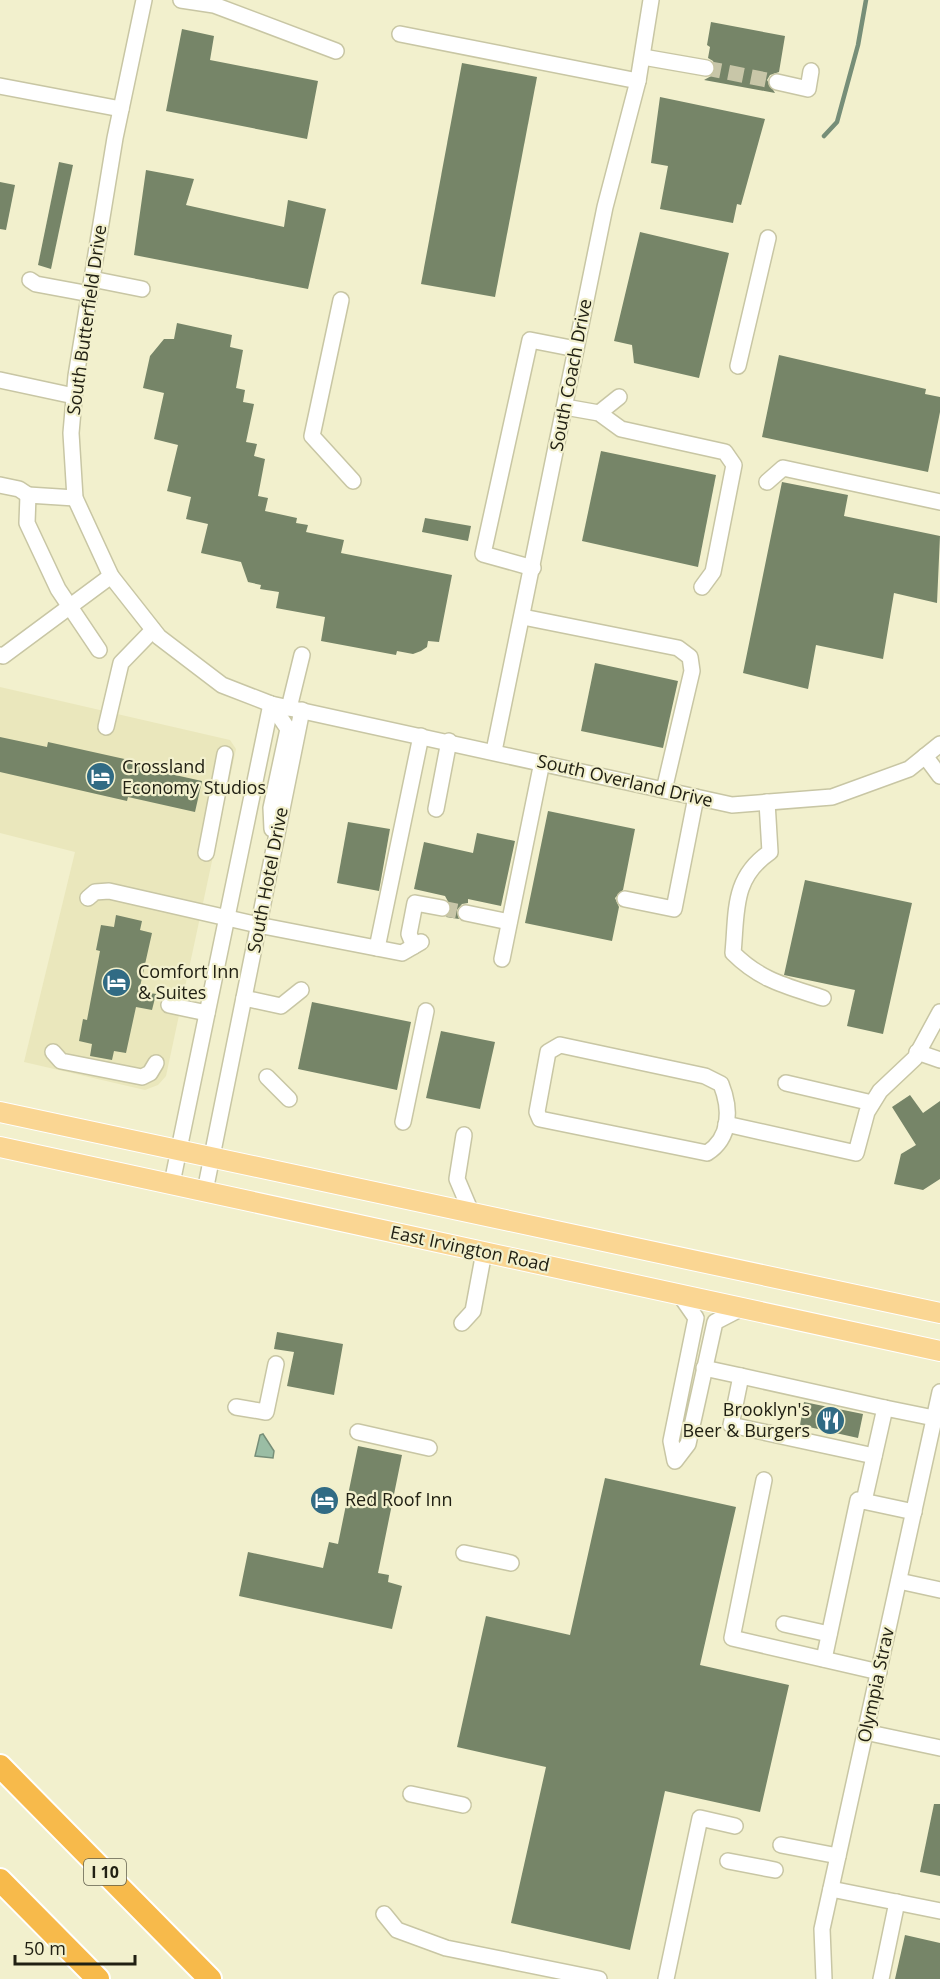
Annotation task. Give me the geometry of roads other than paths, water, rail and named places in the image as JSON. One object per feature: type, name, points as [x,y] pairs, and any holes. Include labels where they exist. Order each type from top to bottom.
[{"type":"highway","name":"I 10","points":[[0,1766],[210,1979]]},
{"type":"highway","points":[[0,1880],[98,1979]]},
{"type":"highway","points":[[0,1888],[86,1979]]},
{"type":"main road","name":"East Irvington Road","points":[[0,1112],[940,1313]]},
{"type":"main road","name":"East Irvington Road","points":[[0,1146],[940,1351]]},
{"type":"street","name":"South Butterfield Drive","points":[[144,0],[121,109],[74,396],[71,433],[75,498],[111,576],[153,630],[222,685],[271,704],[295,709]]},
{"type":"street","points":[[181,0],[214,5],[336,51]]},
{"type":"street","name":"South Coach Drive","points":[[494,751],[605,207],[638,81],[651,0]]},
{"type":"street","points":[[400,34],[638,81]]},
{"type":"street","points":[[643,57],[706,68]]},
{"type":"street","points":[[777,82],[808,89],[811,71]]},
{"type":"street","points":[[0,86],[121,109]]},
{"type":"street","points":[[738,366],[768,238]]},
{"type":"street","points":[[30,280],[36,284],[142,289]]},
{"type":"street","points":[[341,300],[312,436],[353,481]]},
{"type":"street","points":[[533,568],[483,554],[530,340],[576,349]]},
{"type":"street","points":[[0,380],[74,396]]},
{"type":"street","points":[[599,413],[620,397]]},
{"type":"street","points":[[565,407],[599,413],[621,429],[725,452],[731,458],[734,465],[713,572],[702,587]]},
{"type":"street","points":[[766,482],[783,468],[940,501]]},
{"type":"street","points":[[0,485],[20,489],[28,495],[75,498]]},
{"type":"street","points":[[28,495],[27,523],[58,589],[99,650]]},
{"type":"street","points":[[0,655],[3,656],[111,576]]},
{"type":"street","points":[[523,617],[678,648],[690,657],[692,671],[664,790]]},
{"type":"street","points":[[106,727],[122,663],[153,630]]},
{"type":"street","name":"South Hotel Drive","points":[[205,1191],[273,853],[302,655]]},
{"type":"street","points":[[271,704],[288,729],[271,808],[273,853]]},
{"type":"street","name":"South Hotel Drive","points":[[172,1183],[271,704]]},
{"type":"street","name":"South Overland Drive","points":[[295,709],[732,805],[832,796],[909,769],[940,744]]},
{"type":"street","points":[[376,948],[421,735]]},
{"type":"street","points":[[436,809],[449,741]]},
{"type":"street","points":[[206,853],[225,754]]},
{"type":"street","points":[[925,756],[940,776]]},
{"type":"street","points":[[502,959],[542,762]]},
{"type":"street","points":[[625,899],[674,909],[696,797]]},
{"type":"street","points":[[767,802],[770,852],[753,864],[739,888],[733,953],[749,969],[768,980],[823,998]]},
{"type":"street","points":[[88,898],[95,892],[109,891],[258,925],[402,953],[418,944],[409,934],[415,903],[442,908]]},
{"type":"street","points":[[466,913],[509,922]]},
{"type":"street","points":[[244,998],[281,1006],[301,990]]},
{"type":"street","points":[[169,1005],[207,1013]]},
{"type":"street","points":[[403,1122],[426,1011]]},
{"type":"street","points":[[726,1124],[856,1153],[867,1112],[872,1103],[880,1091],[917,1052],[940,1012]]},
{"type":"street","points":[[560,1046],[705,1076],[721,1084],[728,1101],[726,1124],[719,1146],[707,1153],[547,1123],[540,1119],[537,1112],[548,1053],[560,1046]]},
{"type":"street","points":[[53,1052],[61,1061],[142,1077],[150,1073],[156,1063]]},
{"type":"street","points":[[917,1052],[940,1060]]},
{"type":"street","points":[[267,1077],[289,1099]]},
{"type":"street","points":[[786,1083],[872,1103]]},
{"type":"street","points":[[464,1135],[456,1179],[471,1212]]},
{"type":"street","points":[[462,1323],[473,1311],[484,1252]]},
{"type":"street","points":[[680,1294],[696,1318],[671,1441],[675,1461],[688,1444],[715,1322],[742,1308]]},
{"type":"street","points":[[236,1407],[266,1412],[276,1364]]},
{"type":"street","points":[[704,1368],[934,1418]]},
{"type":"street","points":[[741,1376],[731,1425],[874,1456]]},
{"type":"street","name":"Olympia Strav","points":[[824,1979],[822,1929],[940,1392]]},
{"type":"street","points":[[864,1501],[885,1408]]},
{"type":"street","points":[[358,1432],[429,1448]]},
{"type":"street","points":[[764,1480],[732,1638],[879,1672]]},
{"type":"street","points":[[824,1659],[858,1500],[914,1512]]},
{"type":"street","points":[[464,1553],[511,1563]]},
{"type":"street","points":[[899,1581],[940,1590]]},
{"type":"street","points":[[784,1624],[829,1634]]},
{"type":"street","points":[[865,1732],[940,1748]]},
{"type":"street","points":[[411,1794],[463,1805]]},
{"type":"street","points":[[666,1979],[700,1818],[735,1826]]},
{"type":"street","points":[[781,1845],[838,1856]]},
{"type":"street","points":[[729,1861],[776,1870]]},
{"type":"street","points":[[831,1889],[940,1911]]},
{"type":"street","points":[[881,1979],[897,1902]]},
{"type":"street","points":[[384,1914],[397,1930],[446,1948],[599,1979]]},
{"type":"waterway","points":[[824,136],[837,122],[858,45],[866,0]]},
{"type":"tunnel","points":[[706,68],[777,82]]},
{"type":"tunnel","points":[[442,908],[466,913]]},
{"type":"place","name":"Crossland Economy Studios","points":[[101,777]]},
{"type":"place","name":"Comfort Inn & Suites","points":[[117,982]]},
{"type":"place","name":"Brooklyn's Beer & Burgers","points":[[831,1420]]},
{"type":"place","name":"Red Roof Inn","points":[[324,1500]]}]
